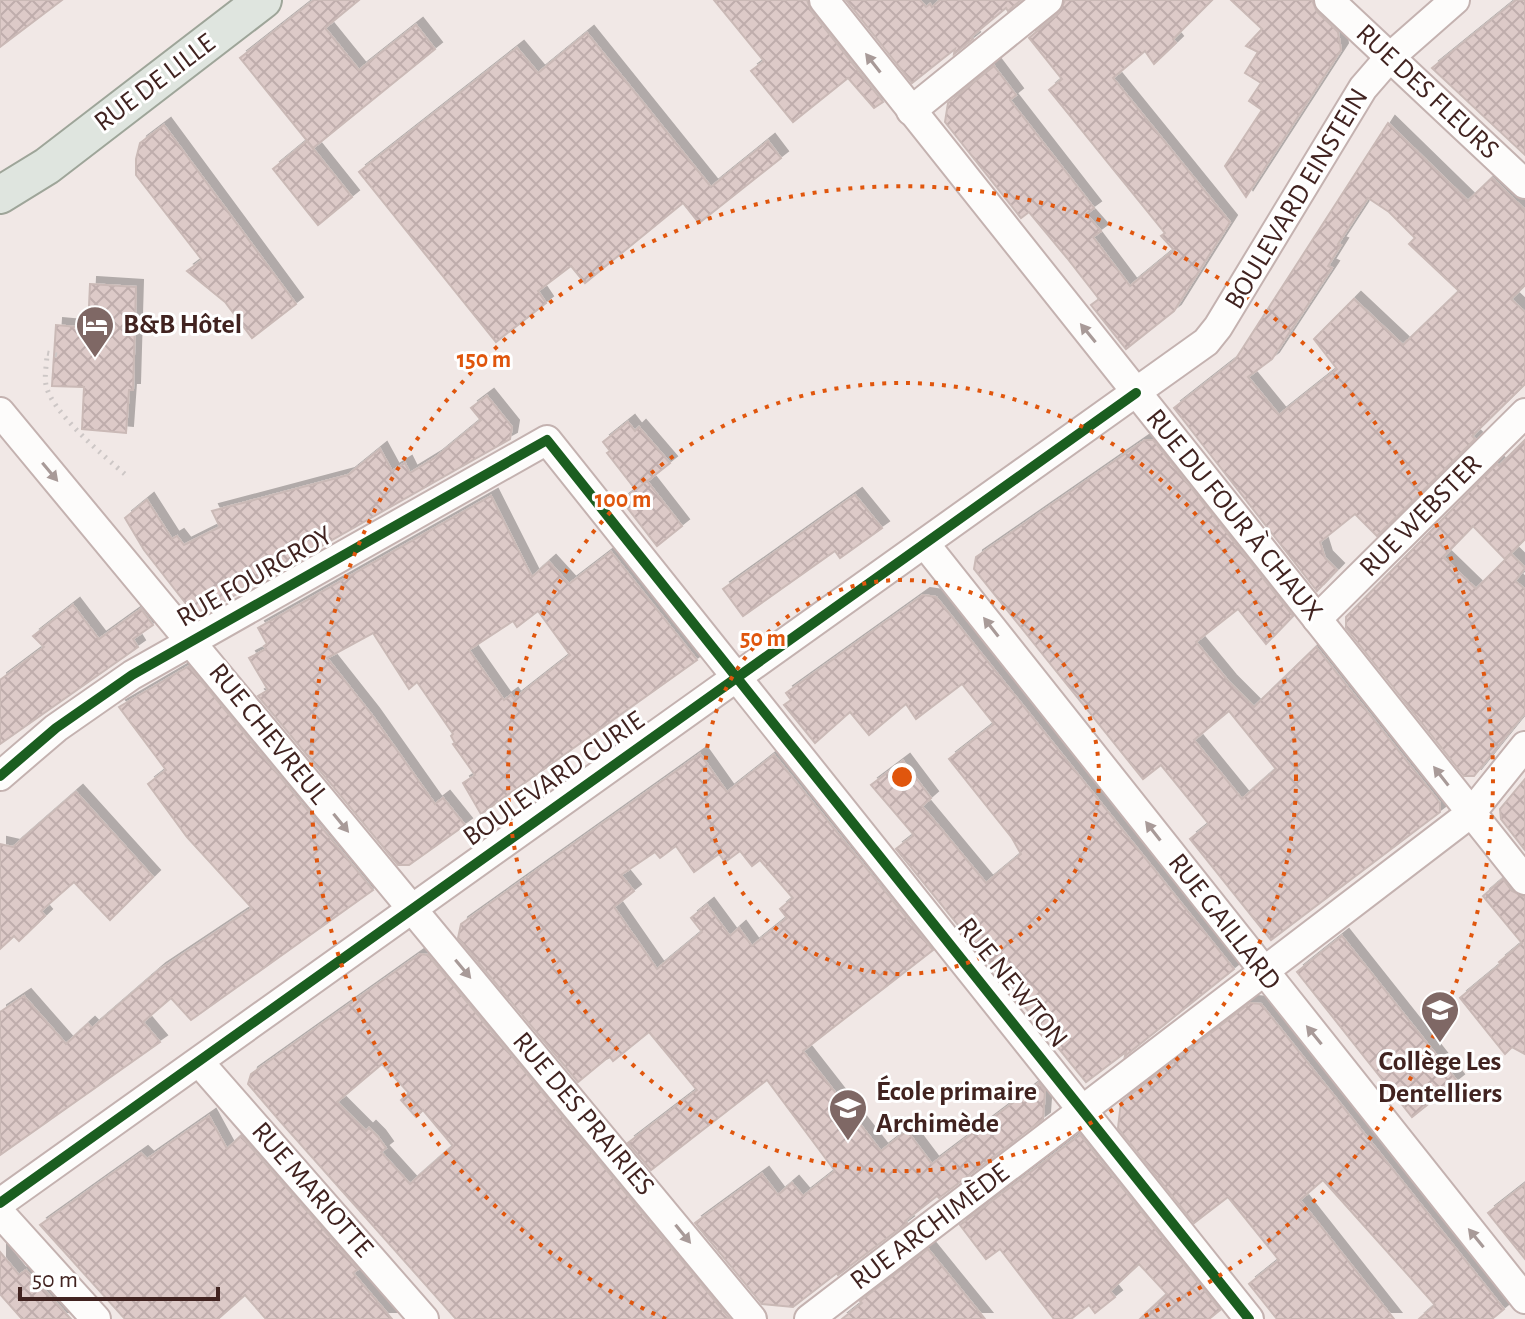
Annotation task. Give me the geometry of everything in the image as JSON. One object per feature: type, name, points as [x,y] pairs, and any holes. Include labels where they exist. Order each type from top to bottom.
[{"type":"main road","name":"RUE DE LILLE","points":[[0,210],[47,166],[263,0]]},
{"type":"main road","name":"RUE DE LILLE","points":[[0,195],[47,166]]},
{"type":"street","name":"RUE DU FOUR À CHAUX","points":[[824,0],[1525,880]]},
{"type":"street","points":[[911,111],[1048,0]]},
{"type":"street","name":"RUE DES FLEURS","points":[[1329,0],[1525,184]]},
{"type":"street","name":"BOULEVARD EINSTEIN","points":[[1136,393],[1215,332],[1363,88],[1389,58],[1455,0]]},
{"type":"street","name":"BOULEVARD CURIE","points":[[0,1203],[1136,393]]},
{"type":"street","name":"RUE CHEVREUL","points":[[0,412],[412,910]]},
{"type":"street","name":"RUE WEBSTER","points":[[1317,619],[1525,413]]},
{"type":"street","name":"RUE FOURCROY","points":[[0,776],[81,709],[191,641],[547,440]]},
{"type":"street","name":"RUE NEWTON","points":[[547,440],[1249,1319]]},
{"type":"street","name":"RUE GAILLARD","points":[[925,544],[1525,1299]]},
{"type":"street","name":"RUE ARCHIMÈDE","points":[[809,1319],[1471,813],[1525,746]]},
{"type":"street","name":"RUE DES PRAIRIES","points":[[412,910],[752,1319]]},
{"type":"street","name":"RUE MARIOTTE","points":[[199,1062],[424,1319]]},
{"type":"street","points":[[0,1213],[96,1319]]},
{"type":"path","points":[[57,355],[47,353],[46,387],[63,413],[94,448],[126,475]]},
{"type":"building","points":[[0,0],[62,0],[0,47]]},
{"type":"building","points":[[314,0],[359,0],[325,28],[359,70],[416,25],[435,49],[313,148],[240,58]]},
{"type":"building","points":[[714,0],[807,0],[811,11],[883,102],[874,108],[848,78],[793,122],[751,71],[764,61]]},
{"type":"building","points":[[846,0],[920,0],[926,7],[930,4],[932,7],[940,0],[1021,0],[1008,11],[1006,8],[971,37],[973,39],[954,54],[955,49],[912,83]]},
{"type":"building","points":[[1065,0],[1212,0],[1173,39],[1176,43],[1154,64],[1145,51],[1113,78],[1230,222],[1174,311],[1126,349],[1091,305],[1099,299],[1067,258],[1029,212],[1021,218],[945,122],[948,103],[994,66],[1016,95],[1010,100],[1094,208],[1086,214],[1101,231],[1093,237],[1130,286],[1174,250],[1161,236],[1165,233],[1049,90],[1062,79],[1029,38],[1059,13]]},
{"type":"building","points":[[1231,0],[1312,0],[1317,12],[1338,32],[1341,50],[1246,197],[1225,166],[1262,110],[1249,101],[1261,83],[1245,73],[1258,52],[1246,46],[1262,29]]},
{"type":"building","points":[[1516,0],[1525,0],[1525,155],[1432,68]]},
{"type":"building","points":[[587,33],[711,187],[768,141],[781,158],[699,223],[683,203],[585,283],[571,266],[538,291],[546,303],[496,342],[359,172],[517,48],[538,73]]},
{"type":"building","points":[[1388,123],[1468,201],[1492,178],[1525,210],[1525,285],[1511,299],[1525,312],[1525,384],[1472,436],[1475,439],[1377,536],[1355,514],[1320,542],[1325,558],[1337,570],[1317,591],[1174,408],[1235,360]],"holes":[[[1368,198],[1389,212],[1415,238],[1409,244],[1459,291],[1403,345],[1354,299],[1314,339],[1337,369],[1279,415],[1248,377],[1272,359],[1332,268],[1328,266],[1341,245],[1338,244]]]},
{"type":"building","points":[[164,125],[296,304],[252,338],[225,302],[187,271],[202,260],[136,175],[140,143]]},
{"type":"building","points":[[307,141],[352,197],[318,225],[273,169]]},
{"type":"building","name":"B&B Hôtel","points":[[90,284],[136,287],[133,390],[129,390],[126,433],[82,429],[84,387],[52,386],[56,325],[88,328]]},
{"type":"building","points":[[487,396],[512,427],[510,439],[207,611],[191,610],[144,550],[125,518],[147,500],[172,539],[177,536],[184,545],[220,527],[212,511],[348,475],[380,449],[392,471],[405,463],[410,473],[436,457],[481,420],[471,408]]},
{"type":"building","points":[[628,422],[635,431],[639,427],[670,463],[636,490],[607,453],[610,451],[603,442]]},
{"type":"building","points":[[1145,440],[1153,440],[1293,616],[1266,644],[1238,609],[1196,642],[1254,707],[1316,647],[1440,803],[1440,812],[1271,940],[1190,839],[1209,824],[1161,765],[1143,779],[974,569],[976,557]],"holes":[[[1229,711],[1276,769],[1242,799],[1194,740]]]},
{"type":"building","points":[[1525,440],[1525,539],[1505,559],[1473,526],[1443,557],[1476,589],[1511,554],[1525,568],[1515,581],[1525,589],[1525,713],[1474,776],[1464,776],[1346,628],[1346,617],[1497,464],[1499,466]]},
{"type":"building","points":[[647,481],[682,526],[657,546],[622,501]]},
{"type":"building","points":[[855,495],[882,528],[840,558],[835,551],[743,616],[723,589]]},
{"type":"building","points":[[491,496],[532,577],[549,562],[569,584],[611,552],[697,660],[481,814],[463,783],[475,775],[453,744],[453,734],[417,682],[409,689],[373,633],[327,658],[435,804],[443,798],[465,825],[409,865],[398,865],[258,696],[268,690],[249,658],[266,649],[264,646],[267,644],[258,628]],"holes":[[[538,611],[570,655],[514,699],[511,695],[504,700],[469,650],[513,621],[517,627]]]},
{"type":"building","points":[[923,595],[936,597],[1234,969],[1125,1056],[1126,1052],[1086,1082],[896,849],[914,835],[871,785],[903,761],[931,798],[922,806],[986,883],[1021,854],[1012,838],[949,759],[994,724],[962,684],[916,719],[906,704],[869,735],[850,712],[815,743],[784,705],[791,700],[786,693]]},
{"type":"building","points":[[73,605],[99,639],[141,609],[153,625],[133,639],[138,647],[0,744],[0,680],[44,647],[33,636]]},
{"type":"building","points":[[189,666],[373,890],[191,1020],[171,998],[143,1022],[160,1042],[0,1155],[0,1012],[24,996],[66,1044],[88,1024],[92,1028],[159,970],[252,908],[187,837],[148,784],[166,770],[119,707]]},
{"type":"building","points":[[700,754],[727,792],[774,755],[933,950],[803,1051],[881,1151],[907,1131],[932,1164],[1039,1083],[1045,1091],[1043,1119],[793,1307],[762,1304],[695,1223],[762,1174],[778,1195],[792,1183],[803,1196],[835,1171],[767,1080],[651,1170],[628,1143],[697,1090],[649,1032],[613,1061],[610,1057],[606,1059],[578,1082],[458,938],[461,924]],"holes":[[[676,846],[694,872],[719,854],[725,862],[740,851],[752,866],[760,860],[793,898],[780,909],[787,918],[752,946],[739,928],[730,936],[707,905],[691,918],[702,932],[657,969],[614,907],[634,891],[621,875],[655,852],[660,858]]]},
{"type":"building","points":[[1525,779],[1525,850],[1501,819],[1500,809]]},
{"type":"building","points":[[76,792],[153,877],[110,920],[74,882],[41,911],[45,916],[19,941],[14,936],[0,949],[0,844],[13,847]]},
{"type":"building","points":[[1503,879],[1512,891],[1525,897],[1525,1054],[1512,1047],[1505,1054],[1460,998],[1522,943],[1483,896]]},
{"type":"building","points":[[1342,936],[1457,1081],[1412,1117],[1297,972]]},
{"type":"building","points":[[420,954],[428,955],[730,1319],[456,1319],[248,1084],[251,1074]],"holes":[[[382,1064],[409,1093],[401,1100],[416,1117],[423,1110],[453,1146],[410,1184],[381,1152],[386,1148],[378,1137],[369,1128],[366,1131],[337,1102]]]},
{"type":"building","points":[[1250,1003],[1261,1004],[1504,1309],[1492,1319],[1419,1319],[1435,1305],[1323,1180],[1300,1200],[1394,1319],[1277,1319],[1249,1284],[1279,1260],[1228,1197],[1194,1223],[1118,1128],[1121,1102]]},
{"type":"building","points":[[209,1116],[227,1149],[241,1136],[358,1269],[353,1273],[392,1319],[266,1319],[245,1295],[218,1319],[125,1319],[40,1225],[141,1153],[147,1159]]},
{"type":"building","points":[[1080,1135],[1220,1310],[1209,1319],[1140,1319],[1167,1294],[1139,1264],[1110,1291],[1115,1297],[1095,1313],[1089,1305],[1071,1319],[1054,1319],[1000,1249],[986,1259],[960,1225]]},
{"type":"building","points":[[1525,1184],[1525,1259],[1488,1213]]},
{"type":"building","points":[[928,1249],[985,1319],[842,1319],[862,1303],[860,1301]]},
{"type":"building","points":[[0,1252],[19,1275],[26,1270],[71,1319],[22,1319],[0,1294]]},
{"type":"cycle path","points":[[0,1203],[1136,393]]},
{"type":"cycle path","points":[[0,776],[56,728],[132,675],[547,440],[1249,1319]]},
{"type":"place","name":"B&B Hôtel","points":[[95,359]]},
{"type":"place","name":"Collège Les Dentelliers","points":[[1440,1044]]},
{"type":"place","name":"École primaire Archimède","points":[[848,1142]]}]
